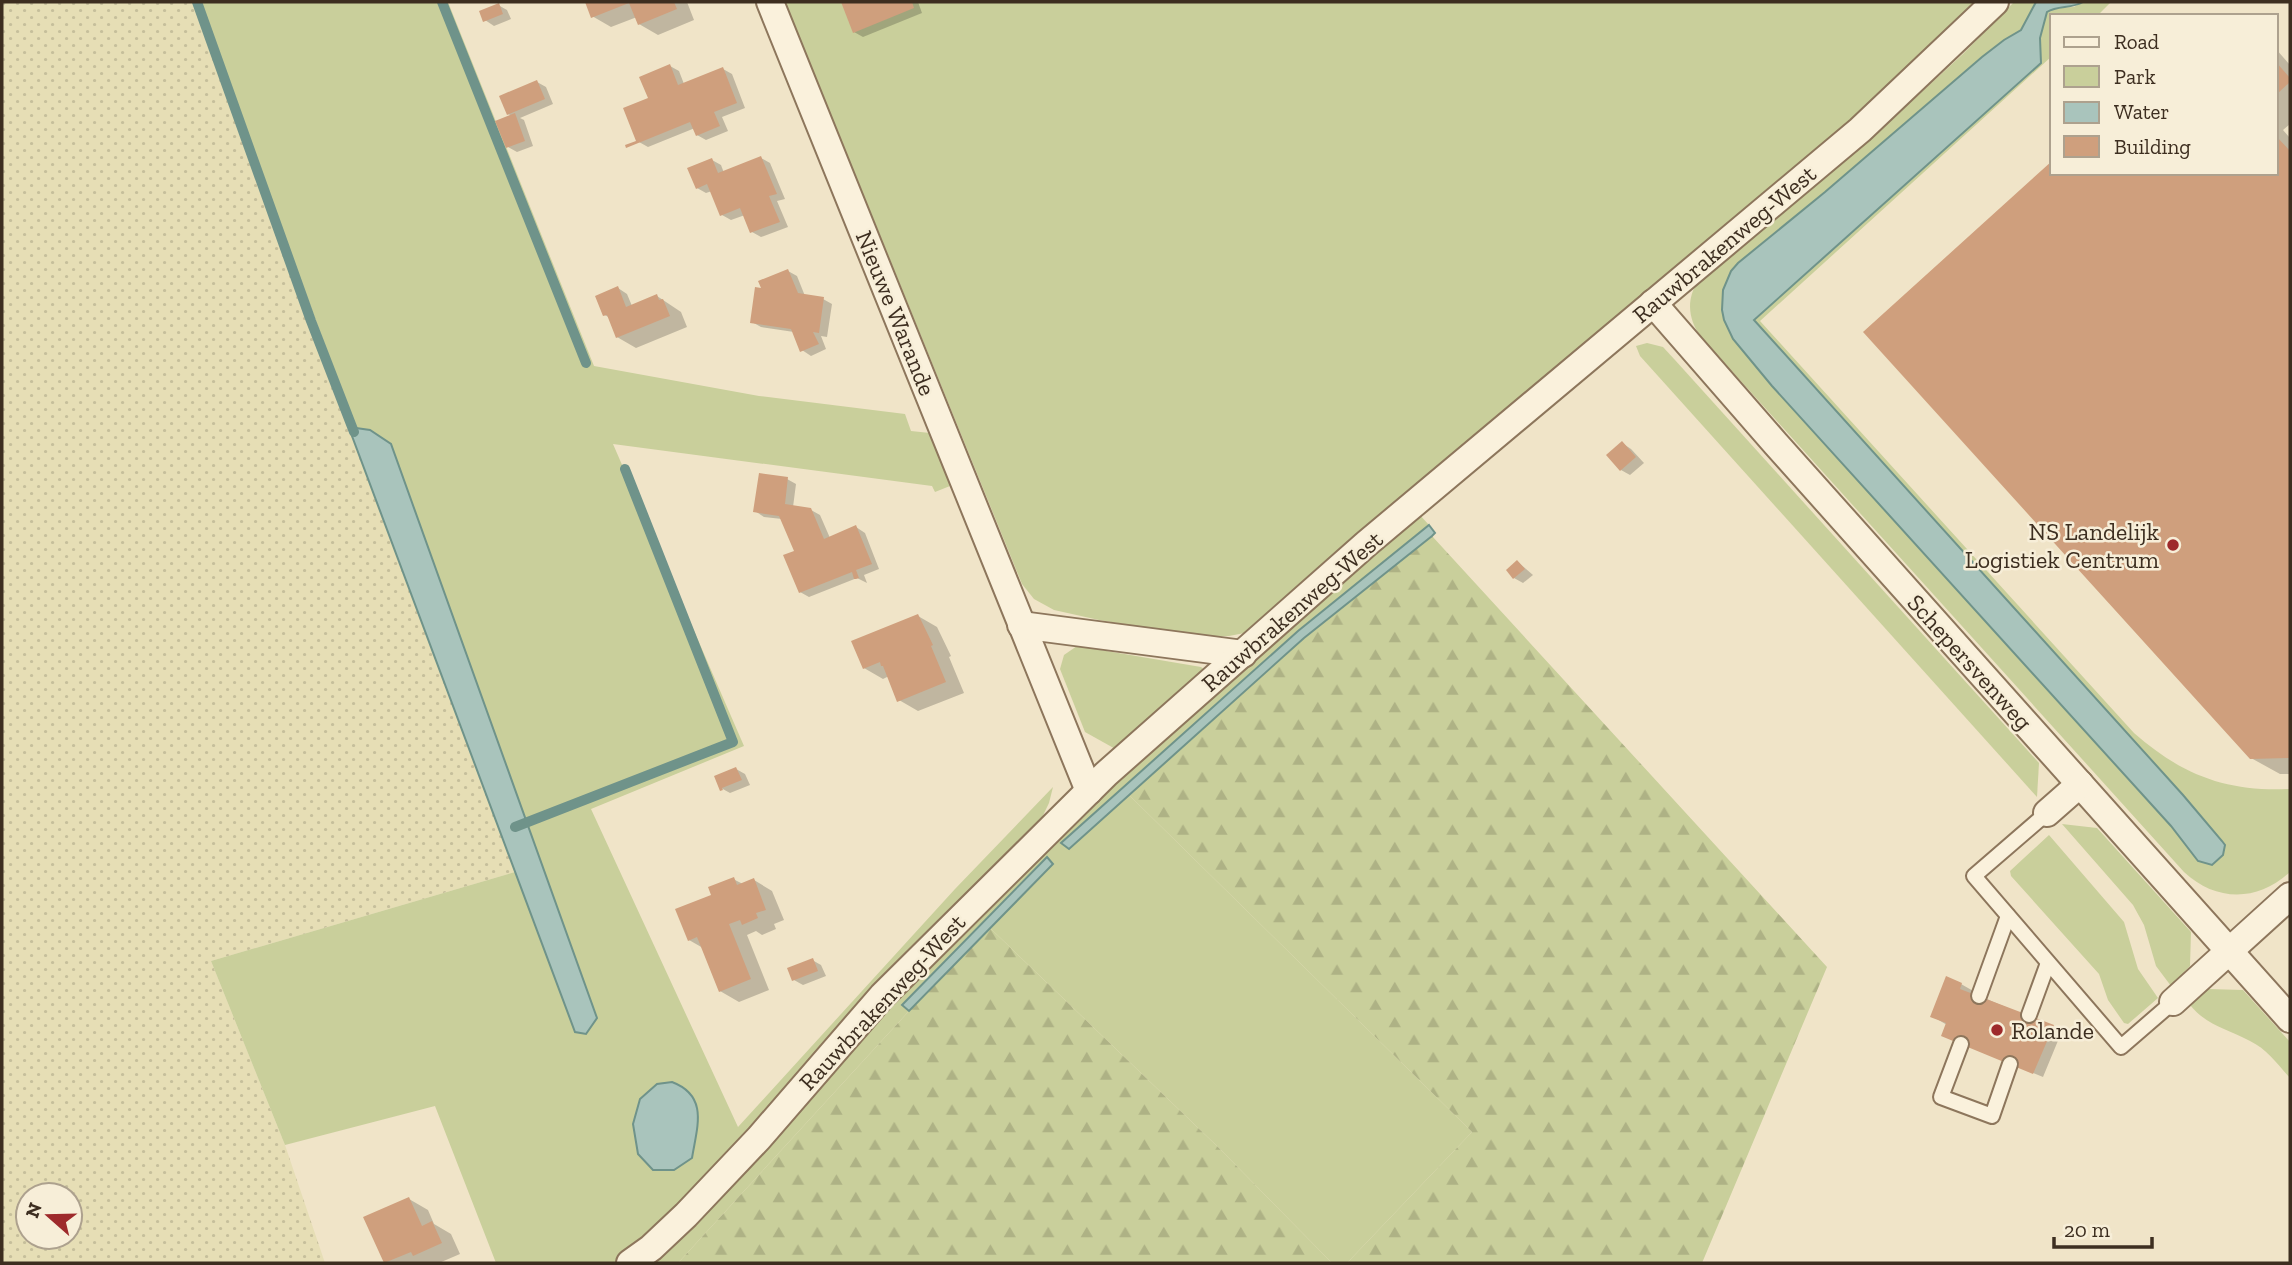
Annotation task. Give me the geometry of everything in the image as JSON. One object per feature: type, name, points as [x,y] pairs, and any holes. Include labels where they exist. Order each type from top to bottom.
[{"type":"street","name":"Nieuwe Warande","points":[[770,2],[1088,791]]},
{"type":"street","name":"Rauwbrakenweg-West","points":[[630,1263],[651,1248],[686,1215],[759,1138],[882,996],[1088,791],[1366,544],[1860,130],[1995,2]]},
{"type":"street","name":"Schepersvenweg","points":[[1653,303],[2290,1019]]},
{"type":"street","points":[[1021,625],[1243,654]]},
{"type":"street","points":[[2047,813],[2080,784]]},
{"type":"street","points":[[2173,1002],[2290,896]]},
{"type":"lane","points":[[2047,813],[1974,876],[2121,1047],[2173,1002]]},
{"type":"lane","points":[[1979,996],[2008,916]]},
{"type":"lane","points":[[2029,1015],[2048,963]]},
{"type":"lane","points":[[1961,1044],[1941,1097],[1992,1116],[2010,1064]]},
{"type":"shaded area","points":[[2,2],[197,2],[356,428],[352,436],[515,872],[211,961],[285,1145],[325,1263],[2,1263]]},
{"type":"green space","points":[[197,2],[448,2],[594,366],[759,396],[905,414],[911,431],[930,433],[950,486],[935,492],[932,486],[613,444],[744,746],[591,809],[738,1127],[955,889],[1053,787],[1049,803],[1036,830],[751,1133],[617,1263],[496,1263],[435,1106],[285,1145],[211,961],[515,872],[575,1032],[597,1018],[391,444],[370,430],[356,428]]},
{"type":"green space","points":[[785,2],[1989,2],[1961,30],[1255,631],[1206,637],[1054,610],[1034,599],[1022,584]]},
{"type":"green space","points":[[2014,2],[2036,2],[2021,30],[1982,57],[1738,263],[1731,271],[1723,290],[1722,310],[1733,339],[1772,386],[2171,826],[2198,861],[2225,845],[2183,795],[1754,320],[2041,63],[2040,38],[2047,12],[2053,8],[2074,7],[2083,2],[2111,2],[2099,14],[2050,14],[2050,58],[1760,321],[2134,733],[2170,760],[2206,778],[2245,787],[2290,789],[2290,872],[2264,889],[2251,893],[2223,893],[2196,882],[2184,872],[1701,337],[1693,323],[1690,302],[1698,281],[1914,99]]},
{"type":"green space","points":[[1647,343],[1663,347],[2039,763],[2037,797],[1640,356],[1636,346]]},
{"type":"green space","points":[[1418,513],[1429,525],[1298,631],[1061,843],[1069,849],[1129,795],[1472,1132],[1347,1263],[1332,1263],[1218,1147],[989,927],[1052,865],[1047,857],[902,1004],[909,1011],[678,1263],[646,1263],[887,1006],[1069,821]]},
{"type":"green space","points":[[1432,536],[1827,967],[1702,1263],[1347,1263],[1472,1132],[1129,795],[1304,638]]},
{"type":"green space","points":[[1077,646],[1201,667],[1208,673],[1119,751],[1085,732],[1060,669],[1064,655]]},
{"type":"green space","points":[[2062,824],[2097,828],[2191,932],[2190,966],[2171,986],[2156,966],[2144,925],[2133,905]]},
{"type":"green space","points":[[2049,835],[2124,922],[2138,969],[2158,998],[2128,1024],[2124,1023],[2108,1000],[2099,974],[2011,876],[2010,871]]},
{"type":"green space","points":[[989,927],[1218,1147],[1332,1263],[678,1263]]},
{"type":"green space","points":[[2208,989],[2243,990],[2290,1042],[2290,1078],[2262,1048],[2211,1022],[2190,1005]]},
{"type":"water","points":[[2036,2],[2083,2],[2047,12],[2040,38],[2041,63],[1754,320],[2222,841],[2225,845],[2223,855],[2212,865],[2198,861],[2171,826],[1772,386],[1733,339],[1724,320],[1723,290],[1731,271],[1738,263],[1982,57],[2021,30]]},
{"type":"water","points":[[356,428],[370,430],[391,444],[597,1018],[586,1034],[575,1032],[352,436]]},
{"type":"water","points":[[1429,525],[1435,533],[1432,536],[1304,638],[1069,849],[1061,843],[1298,631]]},
{"type":"water","points":[[1047,857],[1053,864],[909,1011],[902,1005]]},
{"type":"water","points":[[672,1082],[684,1088],[696,1104],[698,1124],[692,1158],[674,1170],[653,1170],[638,1154],[633,1124],[640,1099],[657,1084]]},
{"type":"building","points":[[585,2],[674,2],[677,9],[638,25],[629,3],[591,18]]},
{"type":"building","points":[[841,2],[912,2],[914,8],[853,33]]},
{"type":"building","points":[[499,3],[503,14],[483,22],[479,11]]},
{"type":"building","points":[[670,64],[678,85],[723,67],[737,103],[714,112],[720,126],[696,136],[690,122],[626,148],[625,145],[636,141],[623,108],[648,98],[639,77]]},
{"type":"building","points":[[2278,64],[2290,78],[2290,82],[2278,93]]},
{"type":"building","points":[[537,80],[545,99],[507,115],[499,96]]},
{"type":"building","points":[[515,113],[525,141],[506,148],[495,121]]},
{"type":"building","name":"NS Landelijk Logistiek Centrum","points":[[2278,138],[2290,151],[2290,758],[2250,759],[1863,332],[2050,163],[2050,175],[2278,175]]},
{"type":"building","points":[[761,156],[777,194],[769,196],[780,222],[750,233],[740,208],[720,216],[707,184],[696,189],[687,168],[712,158],[718,173]]},
{"type":"building","points":[[788,269],[798,293],[824,297],[819,333],[813,332],[819,344],[800,352],[791,329],[750,323],[755,287],[761,288],[758,281]]},
{"type":"building","points":[[618,286],[626,307],[657,294],[659,300],[663,299],[670,316],[616,338],[607,315],[603,316],[595,296]]},
{"type":"building","points":[[1622,441],[1636,457],[1620,471],[1606,455]]},
{"type":"building","points":[[759,473],[788,477],[785,504],[811,508],[824,539],[856,525],[872,564],[856,570],[859,578],[854,579],[852,572],[799,593],[783,555],[794,551],[779,516],[753,512]]},
{"type":"building","points":[[1517,560],[1525,569],[1513,579],[1506,570]]},
{"type":"building","points":[[918,614],[946,682],[897,702],[880,662],[863,669],[851,641]]},
{"type":"building","points":[[736,767],[742,780],[720,791],[714,776]]},
{"type":"building","points":[[734,877],[737,885],[754,878],[766,910],[756,913],[758,918],[742,925],[740,920],[729,924],[751,979],[719,992],[697,937],[688,941],[675,909],[711,895],[708,887]]},
{"type":"building","points":[[813,958],[818,971],[792,981],[787,968]]},
{"type":"building","name":"Rolande","points":[[1946,976],[1962,983],[1960,989],[2054,1025],[2033,1074],[1941,1036],[1946,1023],[1930,1017]]},
{"type":"building","points":[[409,1197],[422,1226],[432,1221],[442,1243],[413,1256],[411,1252],[384,1263],[363,1217]]},
{"type":"waterway","points":[[197,2],[311,321],[354,432]]},
{"type":"waterway","points":[[442,2],[586,363]]},
{"type":"waterway","points":[[515,827],[733,742],[625,469]]},
{"type":"place","name":"NS Landelijk Logistiek Centrum","points":[[2173,545]]},
{"type":"place","name":"Rolande","points":[[1997,1030]]}]
